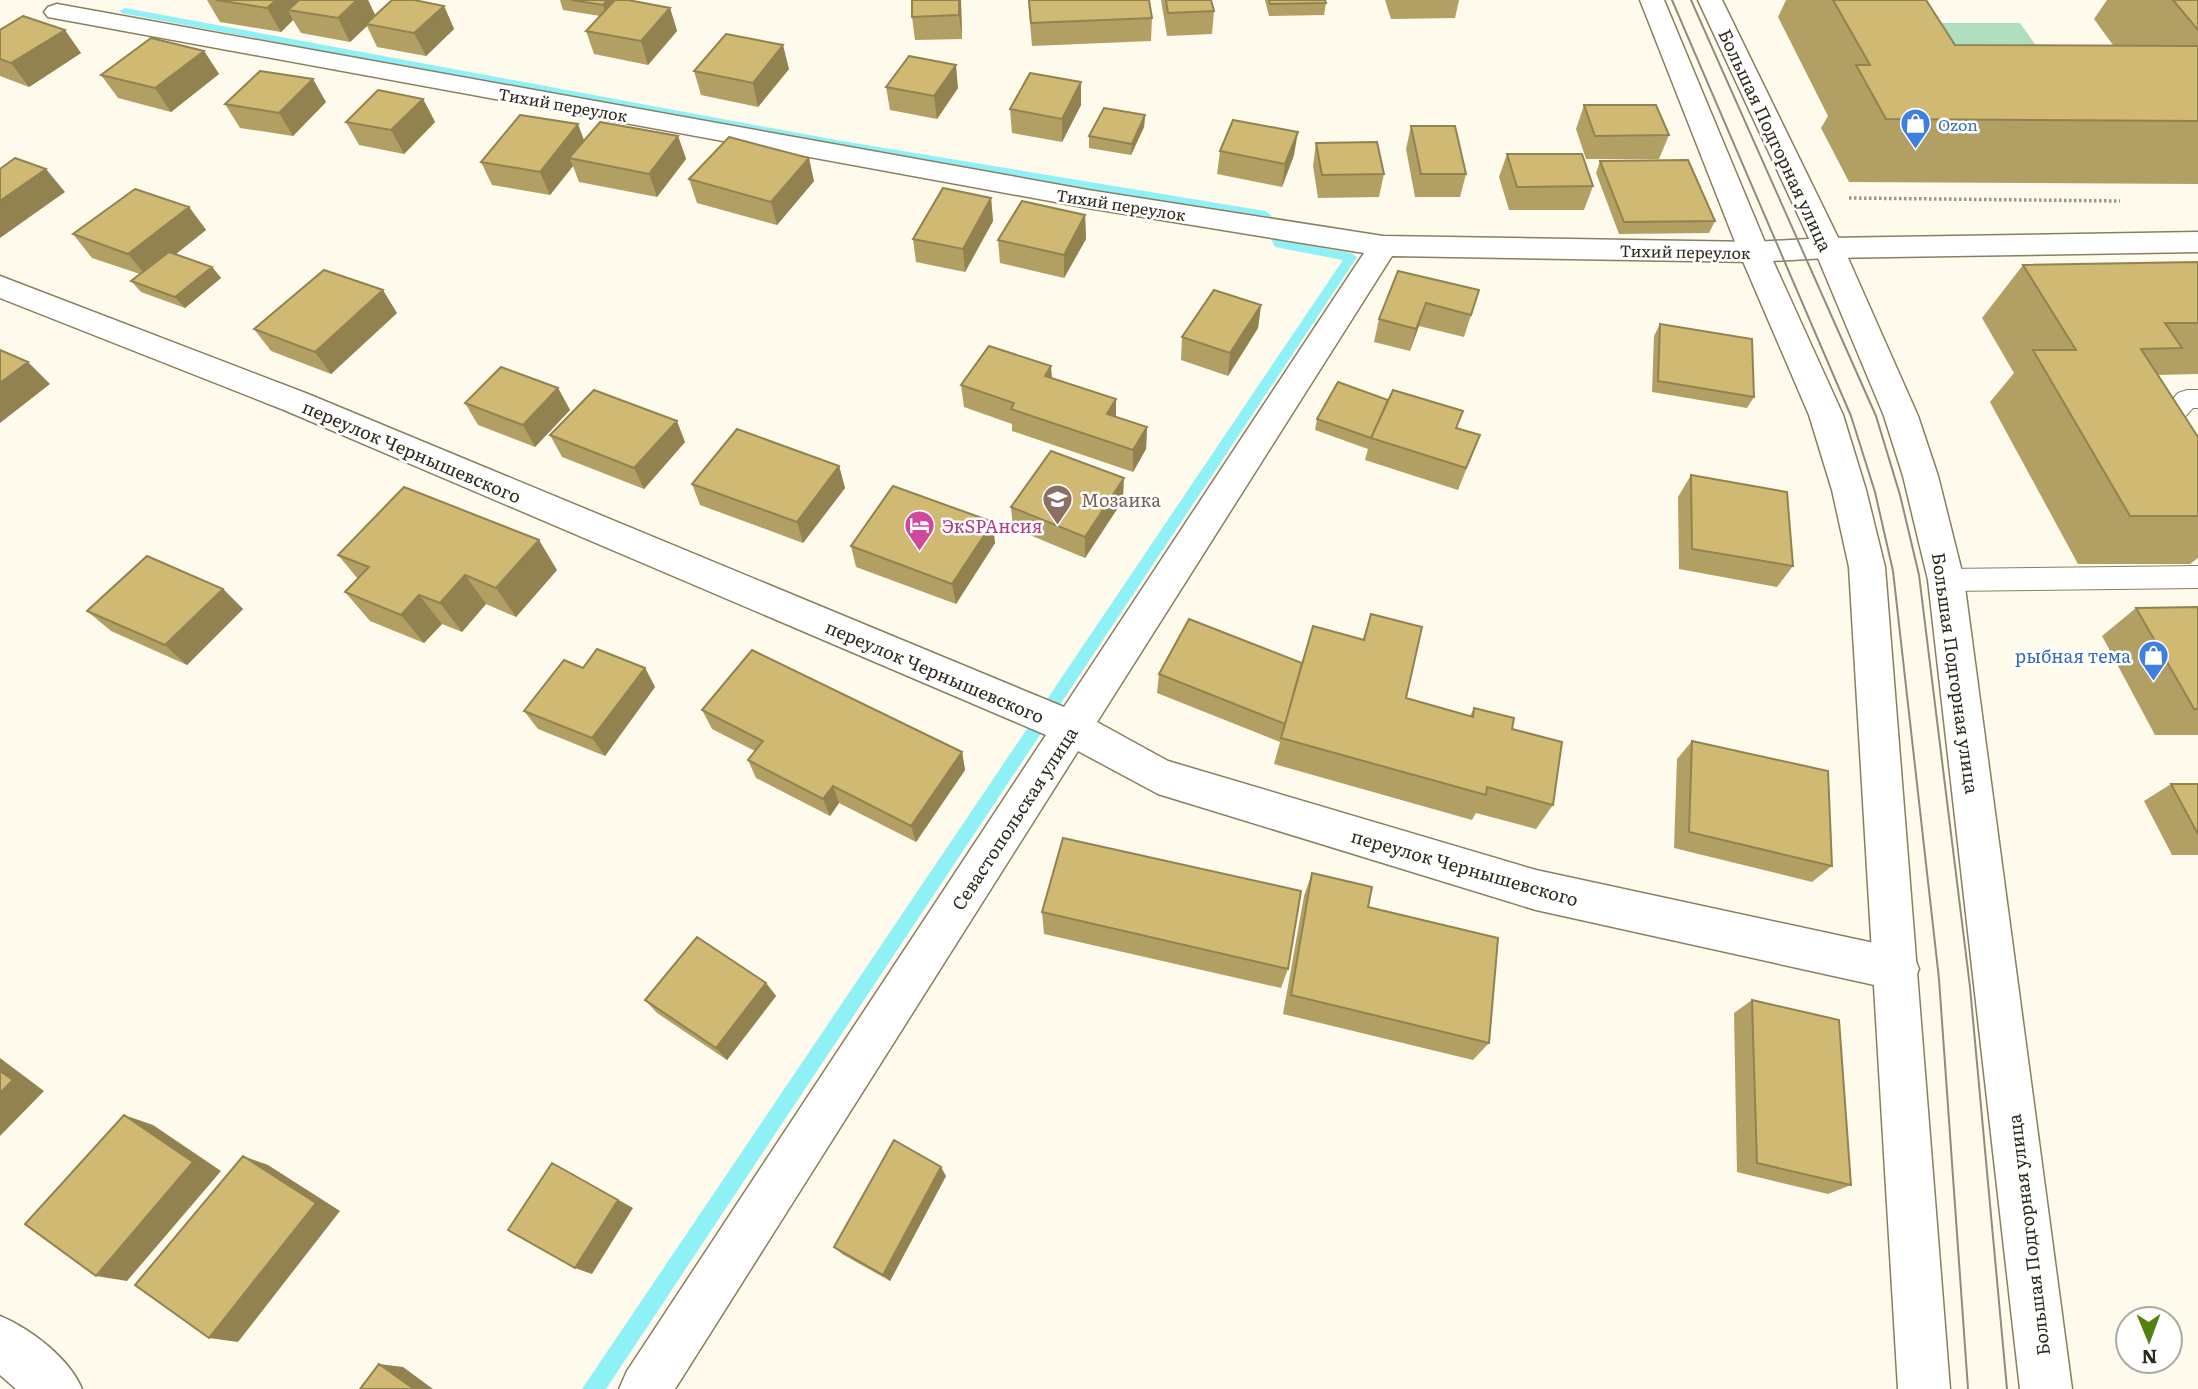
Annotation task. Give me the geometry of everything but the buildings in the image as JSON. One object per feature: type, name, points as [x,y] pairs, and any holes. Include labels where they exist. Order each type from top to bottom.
[{"type":"street","points":[[1652,0],[1754,252],[1825,415],[1849,489],[1867,567],[1897,969],[1924,1389]]},
{"type":"street","name":"Большая Подгорная улица","points":[[1710,0],[1827,248],[1901,417],[1927,498],[1946,580],[2046,1389]]},
{"type":"street","name":"Тихий переулок","points":[[56,10],[1088,199],[1383,246],[1754,252],[1827,248],[2198,242]]},
{"type":"street","name":"Севастопольская улица","points":[[645,1389],[1383,246]]},
{"type":"street","name":"переулок Чернышевского","points":[[0,286],[296,402],[1072,728],[1158,776],[1535,890],[1897,969]]},
{"type":"street","points":[[0,1342],[56,1389]]},
{"type":"lane","points":[[2198,399],[2187,399],[2161,427],[2198,484]]},
{"type":"lane","points":[[1946,580],[2198,577]]},
{"type":"path","points":[[1802,197],[2130,201]]},
{"type":"green space","points":[[1935,23],[2020,23],[2052,68],[1964,68]]},
{"type":"waterway","points":[[125,11],[836,144],[1265,215],[1279,244],[1351,257],[593,1389]]},
{"type":"tram line","points":[[1672,0],[1851,416],[1875,492],[1893,571],[1939,979],[1968,1389]]},
{"type":"tram line","points":[[1691,0],[1876,416],[1900,495],[1919,575],[1970,987],[2007,1389]]},
{"type":"place","name":"Ozon","points":[[1915,151]]},
{"type":"place","name":"Мозаика","points":[[1058,526]]},
{"type":"place","name":"ЭкSPAнсия","points":[[919,552]]},
{"type":"place","name":"рыбная тема","points":[[2154,682]]}]
